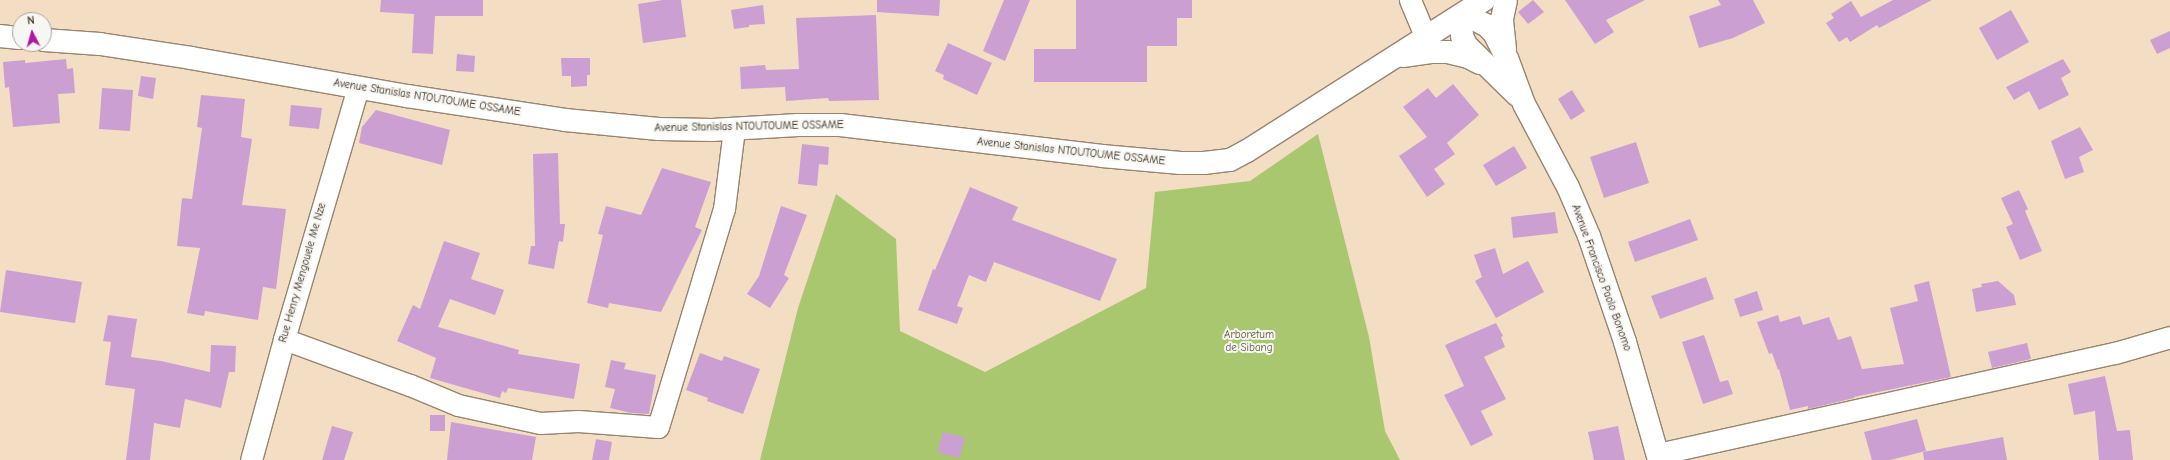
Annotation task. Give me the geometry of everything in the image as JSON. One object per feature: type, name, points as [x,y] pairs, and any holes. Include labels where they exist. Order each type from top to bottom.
[{"type":"street","points":[[1410,0],[1426,38]]},
{"type":"street","name":"Avenue Stanislas NTOUTOUME OSSAME","points":[[52,41],[107,46],[358,88],[565,120],[659,129],[734,129],[798,124],[840,125],[1102,156],[1204,163],[1230,160],[1247,151],[1396,58],[1484,0]]},
{"type":"street","points":[[1498,64],[1502,19],[1506,0]]},
{"type":"street","points":[[1464,14],[1486,25],[1494,33],[1498,64],[1466,45],[1462,36],[1461,24],[1464,14]]},
{"type":"street","points":[[0,36],[12,37]]},
{"type":"street","points":[[1396,58],[1431,52],[1448,52],[1498,64]]},
{"type":"street","name":"Avenue Francisco Paolo Bonomo","points":[[1498,64],[1524,104],[1568,187],[1589,236],[1625,342],[1659,457]]},
{"type":"street","name":"Rue Henry Mengouele Me Nze","points":[[251,460],[284,339],[358,88]]},
{"type":"street","points":[[284,339],[410,385],[458,405],[540,423],[578,421],[658,427],[724,209],[734,129]]},
{"type":"street","points":[[1659,457],[2108,355],[2170,337]]},
{"type":"green space","name":"Arboretum de Sibang","points":[[1318,134],[1369,337],[1385,431],[1400,460],[760,460],[798,308],[836,194],[896,239],[900,331],[985,372],[1146,288],[1155,192],[1250,181]]},
{"type":"building","points":[[381,0],[483,0],[483,16],[435,16],[433,54],[412,53],[414,14],[380,12]]},
{"type":"building","points":[[663,0],[681,0],[686,37],[643,43],[638,4]]},
{"type":"building","points":[[877,0],[940,0],[939,16],[877,12]]},
{"type":"building","points":[[1004,0],[1030,0],[1005,61],[983,51]]},
{"type":"building","points":[[1076,0],[1192,0],[1192,18],[1177,18],[1177,46],[1147,46],[1147,82],[1034,82],[1034,49],[1076,49]]},
{"type":"building","points":[[1533,0],[1544,12],[1528,24],[1518,12]]},
{"type":"building","points":[[1565,0],[1645,0],[1606,20],[1614,32],[1595,44]]},
{"type":"building","points":[[1718,0],[1753,0],[1765,23],[1733,38],[1699,48],[1689,16],[1721,5]]},
{"type":"building","points":[[1893,0],[1932,0],[1879,28],[1877,25],[1850,42],[1847,37],[1839,42],[1826,23],[1834,18],[1831,14],[1851,1],[1861,17]]},
{"type":"building","points":[[763,5],[765,24],[749,25],[749,27],[734,29],[731,10]]},
{"type":"building","points":[[2011,10],[2029,42],[1997,60],[1979,28]]},
{"type":"building","points":[[876,15],[879,100],[829,101],[828,98],[786,101],[785,87],[741,89],[740,67],[765,65],[766,70],[799,69],[796,18]]},
{"type":"building","points":[[2170,31],[2170,48],[2157,54],[2150,40]]},
{"type":"building","points":[[948,43],[992,63],[977,95],[943,79],[944,75],[935,71]]},
{"type":"building","points":[[457,54],[475,56],[474,72],[456,71]]},
{"type":"building","points":[[561,58],[590,58],[590,75],[587,75],[587,86],[571,87],[571,76],[562,76]]},
{"type":"building","points":[[66,59],[67,69],[73,68],[75,93],[58,94],[60,123],[13,127],[9,87],[5,88],[3,62],[25,60],[25,63]]},
{"type":"building","points":[[2063,59],[2071,72],[2061,78],[2069,95],[2039,110],[2029,91],[2014,100],[2006,87]]},
{"type":"building","points":[[141,76],[156,78],[153,99],[138,96]]},
{"type":"building","points":[[1453,84],[1479,115],[1447,143],[1455,154],[1434,169],[1445,184],[1427,197],[1399,156],[1427,137],[1403,107],[1428,88],[1436,98]]},
{"type":"building","points":[[102,88],[133,90],[130,131],[99,129]]},
{"type":"building","points":[[1572,90],[1585,111],[1571,120],[1558,99]]},
{"type":"building","points":[[201,95],[245,99],[241,137],[252,139],[242,205],[286,209],[276,289],[263,287],[258,320],[205,311],[204,316],[187,313],[200,248],[177,246],[182,198],[192,199],[202,128],[197,127]]},
{"type":"building","points":[[291,105],[322,108],[319,129],[289,126]]},
{"type":"building","points":[[376,110],[450,130],[442,165],[359,143],[362,127]]},
{"type":"building","points":[[2080,127],[2093,150],[2079,157],[2084,172],[2065,179],[2051,141]]},
{"type":"building","points":[[1636,142],[1649,183],[1604,198],[1590,157]]},
{"type":"building","points":[[802,144],[829,147],[828,165],[819,164],[817,186],[798,184]]},
{"type":"building","points":[[1514,146],[1527,168],[1496,186],[1483,165]]},
{"type":"building","points":[[558,153],[560,224],[565,224],[563,242],[559,241],[554,269],[528,264],[531,246],[535,246],[533,154]]},
{"type":"building","points":[[662,168],[711,182],[695,227],[702,230],[661,312],[609,303],[608,308],[587,303],[603,235],[598,234],[606,206],[641,215]]},
{"type":"building","points":[[970,187],[1018,207],[1012,220],[1117,259],[1100,301],[994,262],[986,282],[969,275],[957,306],[963,308],[957,324],[918,310],[933,269],[935,270]]},
{"type":"building","points":[[2019,190],[2028,209],[2025,211],[2042,251],[2020,260],[2006,227],[2013,224],[2001,198]]},
{"type":"building","points":[[781,206],[807,215],[784,275],[789,278],[770,308],[747,294],[759,276]]},
{"type":"building","points":[[1555,212],[1558,233],[1513,238],[1511,217]]},
{"type":"building","points":[[1690,219],[1698,240],[1635,262],[1628,242]]},
{"type":"building","points":[[444,241],[480,253],[471,279],[504,290],[495,315],[450,299],[438,327],[519,350],[518,354],[580,364],[574,399],[508,388],[506,393],[502,391],[500,398],[430,378],[436,358],[397,341],[413,305],[420,309]]},
{"type":"building","points":[[1495,248],[1503,274],[1528,261],[1544,292],[1496,318],[1475,281],[1482,277],[1474,255]]},
{"type":"building","points":[[6,270],[82,282],[75,323],[0,312]]},
{"type":"building","points":[[1706,277],[1714,299],[1660,319],[1651,296]]},
{"type":"building","points":[[1929,281],[1951,377],[1854,397],[1808,409],[1808,406],[1790,410],[1779,369],[1778,370],[1772,353],[1769,354],[1757,322],[1778,315],[1780,322],[1800,316],[1803,325],[1829,317],[1838,340],[1851,336],[1862,369],[1904,364],[1890,308],[1918,301],[1914,285]]},
{"type":"building","points":[[1998,281],[2014,295],[2016,305],[1976,312],[1972,289],[1982,287],[1981,284]]},
{"type":"building","points":[[1757,291],[1763,310],[1740,317],[1734,299]]},
{"type":"building","points":[[108,315],[137,319],[131,357],[161,361],[210,372],[211,345],[236,346],[235,372],[229,372],[221,408],[185,399],[180,428],[154,423],[150,460],[126,460],[135,389],[105,385],[111,342],[103,341]]},
{"type":"building","points":[[1496,323],[1503,336],[1501,337],[1505,347],[1484,357],[1506,399],[1481,411],[1493,435],[1471,446],[1444,395],[1464,386],[1445,345]]},
{"type":"building","points":[[1704,335],[1720,382],[1728,380],[1733,394],[1703,404],[1682,342]]},
{"type":"building","points":[[2027,343],[2031,359],[1992,368],[1988,352]]},
{"type":"building","points":[[700,353],[722,361],[724,356],[760,369],[743,414],[707,401],[708,398],[686,390]]},
{"type":"building","points":[[611,360],[626,363],[624,369],[656,375],[649,414],[631,413],[610,408],[615,389],[605,387]]},
{"type":"building","points":[[2105,376],[2117,431],[2130,430],[2133,460],[2099,460],[2095,411],[2074,415],[2068,384]]},
{"type":"building","points":[[430,415],[445,415],[445,431],[430,431]]},
{"type":"building","points":[[1917,419],[1926,451],[1890,460],[1872,460],[1864,432]]},
{"type":"building","points":[[451,422],[536,437],[532,460],[447,460]]},
{"type":"building","points":[[332,426],[353,432],[344,460],[322,460]]},
{"type":"building","points":[[1618,426],[1625,460],[1594,460],[1588,432]]},
{"type":"building","points":[[943,432],[965,438],[959,458],[937,452]]},
{"type":"building","points":[[2003,437],[2007,460],[1924,460],[1923,452]]},
{"type":"building","points":[[596,439],[612,442],[609,460],[592,460]]}]
